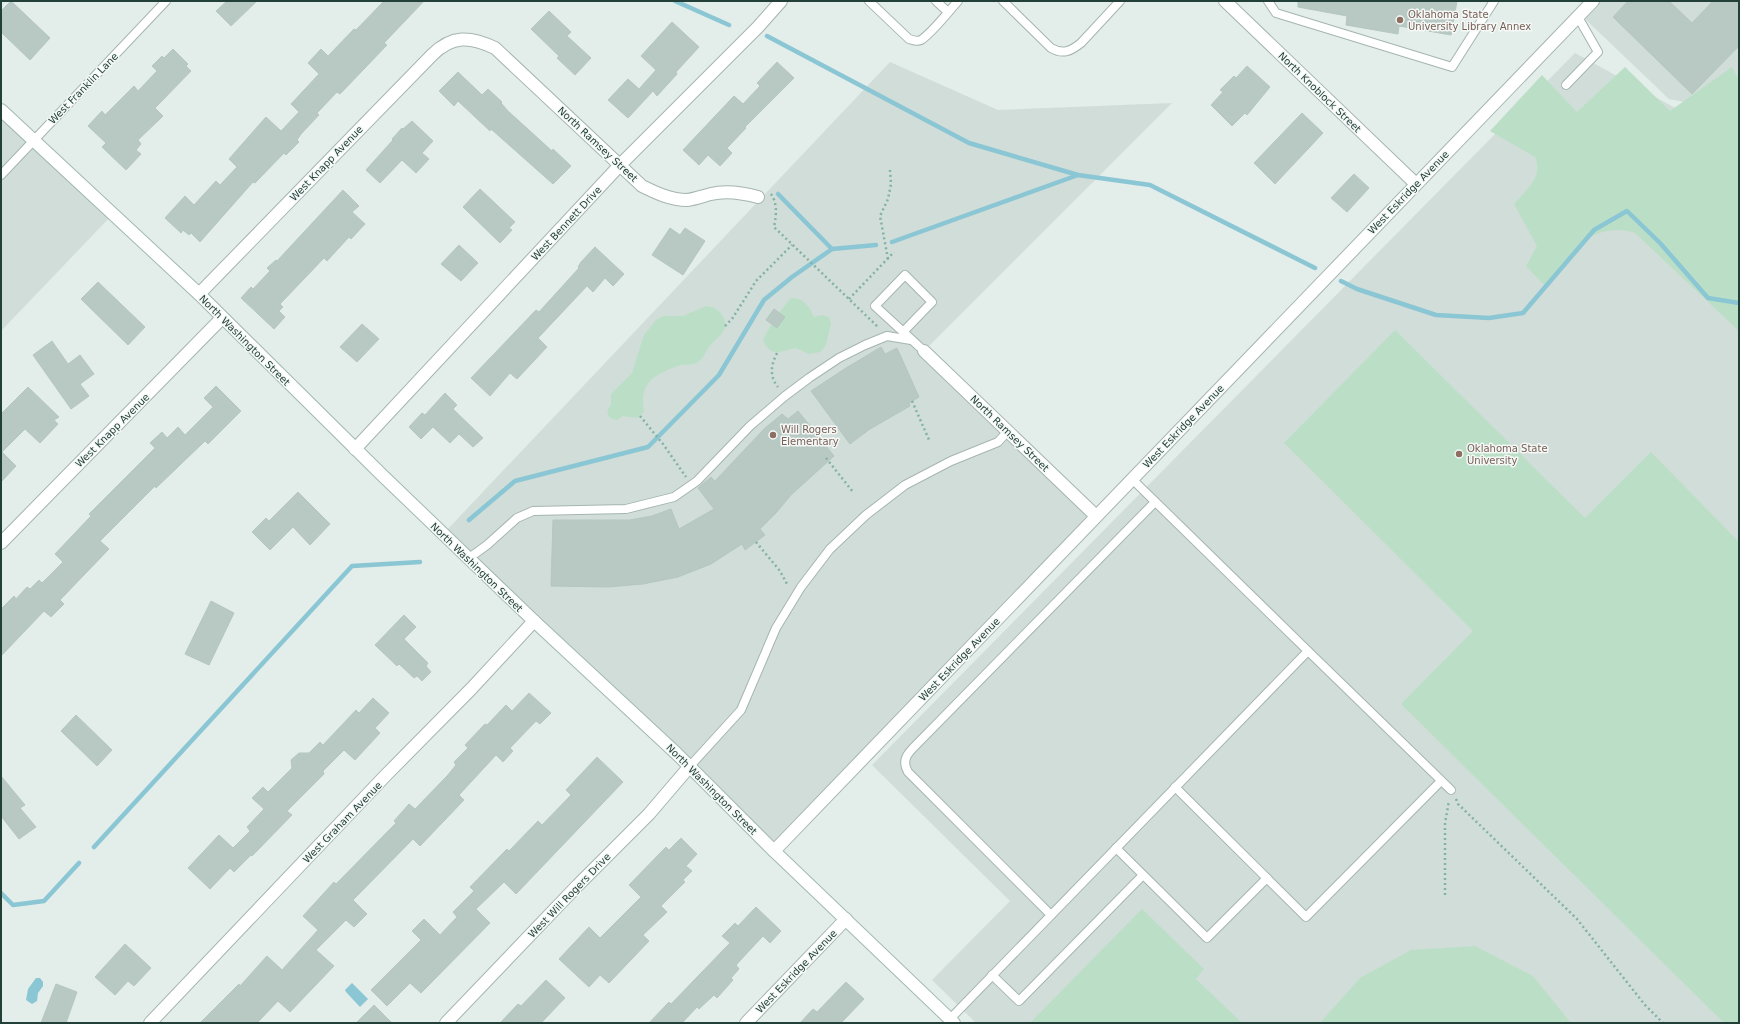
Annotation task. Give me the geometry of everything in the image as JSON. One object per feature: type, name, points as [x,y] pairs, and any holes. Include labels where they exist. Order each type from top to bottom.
[{"type":"street","name":"West Bennett Drive","points":[[355,449],[620,165],[758,27],[781,1]]},
{"type":"street","name":"North Knoblock Street","points":[[1225,1],[1416,184]]},
{"type":"street","name":"West Eskridge Avenue","points":[[774,851],[1593,1]]},
{"type":"street","name":"North Ramsey Street","points":[[458,40],[475,40],[495,48],[642,186],[657,194],[687,200],[727,192],[763,195]]},
{"type":"street","name":"West Knapp Avenue","points":[[199,294],[439,48],[458,40]]},
{"type":"street","name":"North Washington Street","points":[[1,110],[199,294],[355,449],[534,621],[690,766],[774,851],[952,1021]]},
{"type":"street","name":"West Knapp Avenue","points":[[1,543],[222,318]]},
{"type":"street","name":"North Ramsey Street","points":[[924,351],[1096,516]]},
{"type":"street","name":"West Graham Avenue","points":[[150,1023],[386,775],[472,688],[534,621]]},
{"type":"street","name":"West Will Rogers Drive","points":[[446,1023],[578,885],[649,814],[690,766]]},
{"type":"street","name":"West Eskridge Avenue","points":[[746,1023],[846,919]]},
{"type":"lane","name":"West Franklin Lane","points":[[1,175],[166,1]]},
{"type":"lane","points":[[869,1],[909,39],[914,41],[920,40],[958,1]]},
{"type":"lane","points":[[936,1],[948,12]]},
{"type":"lane","points":[[1003,1],[1051,48],[1057,51],[1065,52],[1074,49],[1081,43],[1120,1]]},
{"type":"lane","points":[[1268,1],[1276,13],[1452,68],[1494,1]]},
{"type":"lane","points":[[1566,85],[1598,52],[1578,17]]},
{"type":"lane","points":[[903,332],[932,302],[905,275],[875,306],[903,332],[924,351]]},
{"type":"lane","points":[[468,558],[487,545],[517,518],[533,511],[626,509],[674,497],[691,485],[718,461],[750,426],[785,396],[839,358],[864,345],[887,336],[912,340]]},
{"type":"lane","points":[[690,766],[741,710],[776,628],[794,597],[830,549],[866,515],[905,485],[951,461],[998,442],[1008,431]]},
{"type":"lane","points":[[1132,479],[1451,790]]},
{"type":"lane","points":[[1051,914],[908,772],[904,766],[904,760],[916,745],[1155,502]]},
{"type":"lane","points":[[952,1021],[992,975],[1308,651]]},
{"type":"lane","points":[[1175,787],[1306,917],[1441,781]]},
{"type":"lane","points":[[1116,848],[1207,938],[1266,878]]},
{"type":"lane","points":[[992,975],[1019,1001],[1143,875]]},
{"type":"path","points":[[888,259],[880,216],[888,199],[892,184],[890,170]]},
{"type":"path","points":[[763,195],[772,195],[776,205],[774,227],[887,336]]},
{"type":"path","points":[[725,326],[732,319],[756,281],[792,245]]},
{"type":"path","points":[[849,299],[894,252]]},
{"type":"path","points":[[777,353],[771,373],[774,382],[785,396]]},
{"type":"path","points":[[912,401],[930,442]]},
{"type":"path","points":[[640,416],[663,444],[691,485]]},
{"type":"path","points":[[826,458],[853,492]]},
{"type":"path","points":[[756,542],[780,572],[794,597]]},
{"type":"path","points":[[1445,895],[1445,823],[1451,790]]},
{"type":"path","points":[[1451,790],[1458,804],[1577,919],[1645,1005],[1663,1023]]},
{"type":"shaded area","points":[[1594,1],[1739,1],[1739,123],[1704,106],[1669,99],[1581,15]]},
{"type":"shaded area","name":"Oklahoma State University","points":[[1575,53],[1739,143],[1739,1023],[976,1023],[932,980],[1010,901],[872,765]]},
{"type":"shaded area","name":"Will Rogers Elementary","points":[[890,62],[998,110],[1172,103],[922,353],[1094,516],[774,849],[445,532]]},
{"type":"shaded area","points":[[1,111],[111,216],[1,331]]},
{"type":"green space","points":[[1625,67],[1670,111],[1732,67],[1739,80],[1739,331],[1635,233],[1629,231],[1610,230],[1597,234],[1586,240],[1551,283],[1543,284],[1526,266],[1537,246],[1514,204],[1532,183],[1537,171],[1537,164],[1535,157],[1490,131],[1542,75],[1577,112]]},
{"type":"green space","points":[[791,298],[799,299],[806,303],[814,317],[822,315],[829,317],[831,325],[830,329],[825,346],[820,352],[809,354],[796,348],[781,352],[773,352],[766,346],[763,340],[776,318]]},
{"type":"green space","points":[[706,306],[714,308],[720,312],[725,322],[725,326],[722,334],[712,343],[702,359],[694,364],[674,367],[653,378],[644,391],[644,412],[637,418],[623,416],[617,420],[610,418],[608,411],[611,405],[611,394],[632,373],[644,335],[656,320],[664,316],[683,316]]},
{"type":"green space","points":[[1395,330],[1585,518],[1651,452],[1739,542],[1739,1023],[1724,1023],[1401,704],[1473,631],[1284,443]]},
{"type":"green space","points":[[1142,909],[1204,969],[1196,979],[1242,1023],[1030,1023]]},
{"type":"green space","points":[[1475,946],[1533,976],[1571,1023],[1320,1023],[1360,978],[1411,950]]},
{"type":"water","points":[[36,978],[40,978],[43,982],[43,986],[38,993],[37,1001],[32,1004],[26,1000],[28,989]]},
{"type":"water","points":[[352,983],[368,999],[360,1007],[345,990]]},
{"type":"building","points":[[11,1],[50,38],[30,60],[1,32],[1,11]]},
{"type":"building","points":[[227,1],[257,1],[231,26],[216,11]]},
{"type":"building","points":[[384,1],[424,1],[384,43],[387,45],[340,94],[337,92],[317,113],[319,115],[297,140],[299,142],[286,155],[284,153],[255,183],[253,182],[200,242],[191,233],[189,235],[183,230],[181,233],[165,218],[185,196],[194,205],[216,181],[220,185],[237,167],[229,159],[266,117],[281,131],[299,112],[291,104],[319,74],[308,63],[321,49],[328,56]]},
{"type":"building","name":"Oklahoma State University Library Annex","points":[[1298,1],[1457,1],[1451,35],[1399,26],[1398,34],[1346,25],[1347,16],[1298,7]]},
{"type":"building","points":[[1628,1],[1669,1],[1692,23],[1713,1],[1739,1],[1739,46],[1692,94],[1613,17]]},
{"type":"building","points":[[549,11],[571,32],[567,36],[591,58],[575,75],[557,58],[559,56],[531,29]]},
{"type":"building","points":[[672,22],[699,47],[657,96],[653,91],[628,118],[608,100],[628,79],[639,89],[656,70],[641,56]]},
{"type":"building","points":[[173,49],[188,64],[186,66],[191,71],[155,108],[163,116],[138,140],[141,144],[136,150],[141,154],[126,170],[102,147],[106,143],[88,126],[102,111],[105,115],[134,86],[138,91],[157,71],[152,66],[162,56],[164,58]]},
{"type":"building","points":[[777,62],[794,78],[745,127],[746,128],[727,148],[732,153],[720,166],[708,155],[699,165],[683,150],[734,96],[743,104],[760,86],[757,83]]},
{"type":"building","points":[[1247,66],[1270,87],[1247,115],[1245,113],[1232,126],[1211,105],[1223,92],[1220,90],[1234,76],[1236,78]]},
{"type":"building","points":[[458,72],[482,95],[488,89],[502,102],[501,103],[508,111],[571,166],[553,184],[491,129],[490,131],[458,101],[454,106],[439,91]]},
{"type":"building","points":[[1302,113],[1323,133],[1275,184],[1254,163]]},
{"type":"building","points":[[412,121],[433,141],[422,153],[429,159],[416,173],[402,160],[380,183],[366,170],[402,128],[403,129]]},
{"type":"building","points":[[1354,174],[1369,188],[1347,212],[1331,198]]},
{"type":"building","points":[[480,189],[515,222],[509,228],[512,230],[500,243],[463,207]]},
{"type":"building","points":[[343,190],[359,206],[352,212],[365,224],[351,239],[349,237],[327,261],[324,258],[280,304],[283,307],[279,311],[285,317],[274,329],[241,298],[251,287],[253,289],[270,271],[267,268],[276,260],[277,261]]},
{"type":"building","points":[[670,228],[680,235],[685,228],[705,241],[683,275],[652,255]]},
{"type":"building","points":[[459,245],[478,263],[461,281],[441,264]]},
{"type":"building","points":[[595,247],[624,274],[613,286],[605,278],[593,292],[587,286],[538,338],[547,347],[517,379],[510,373],[490,396],[471,378],[536,310],[539,312],[579,268],[578,267],[581,262]]},
{"type":"building","points":[[98,282],[145,327],[128,345],[81,299]]},
{"type":"building","points":[[774,309],[785,317],[777,328],[766,320]]},
{"type":"building","points":[[362,324],[379,339],[357,362],[340,347]]},
{"type":"building","points":[[52,341],[68,364],[80,355],[94,374],[80,384],[89,396],[71,409],[33,355]]},
{"type":"building","points":[[881,347],[885,354],[897,348],[919,397],[909,403],[910,406],[870,429],[850,444],[811,391]]},
{"type":"building","points":[[216,386],[241,411],[208,444],[205,441],[156,488],[155,486],[100,541],[109,549],[60,600],[64,604],[51,617],[44,611],[1,656],[1,609],[14,596],[16,599],[27,587],[30,589],[39,580],[42,583],[63,562],[55,554],[91,516],[89,514],[155,448],[150,443],[162,432],[167,438],[178,427],[185,435],[213,407],[204,398]]},
{"type":"building","points":[[28,387],[59,417],[54,420],[58,424],[40,443],[25,429],[2,452],[16,466],[1,482],[1,414]]},
{"type":"building","points":[[445,393],[457,405],[453,409],[483,438],[473,447],[459,434],[450,443],[433,427],[421,439],[409,427],[422,413],[425,415]]},
{"type":"building","points":[[798,411],[834,456],[791,495],[760,529],[765,535],[745,550],[742,544],[711,564],[678,577],[643,584],[608,587],[551,586],[553,520],[630,520],[652,516],[671,509],[679,529],[714,509],[698,488],[711,477],[715,481],[764,429],[782,414],[788,419]]},
{"type":"building","points":[[298,492],[330,524],[310,545],[293,527],[270,550],[252,532],[266,518],[269,521]]},
{"type":"building","points":[[211,601],[234,613],[209,665],[185,654]]},
{"type":"building","points":[[404,615],[416,627],[404,639],[428,663],[426,666],[431,672],[422,681],[417,676],[414,678],[399,664],[397,666],[375,645]]},
{"type":"building","points":[[529,693],[551,713],[540,724],[536,721],[510,748],[513,751],[503,762],[496,755],[459,795],[464,800],[420,846],[413,839],[353,900],[367,914],[354,927],[346,920],[316,950],[334,966],[290,1012],[278,1001],[257,1023],[200,1023],[239,984],[240,986],[267,956],[282,970],[318,930],[303,916],[334,882],[336,884],[396,823],[394,821],[409,804],[415,809],[447,776],[456,765],[454,762],[468,748],[465,745],[485,724],[487,725],[506,705],[512,711]]},
{"type":"building","points":[[373,698],[389,713],[375,728],[380,733],[355,760],[344,750],[323,771],[324,774],[287,811],[292,815],[252,856],[251,855],[234,872],[230,868],[210,889],[188,868],[219,835],[233,848],[250,831],[247,827],[264,809],[252,798],[263,787],[268,792],[292,768],[291,760],[299,753],[309,753],[320,742],[323,745],[356,710],[359,713]]},
{"type":"building","points":[[76,715],[112,750],[97,766],[61,731]]},
{"type":"building","points":[[597,757],[623,782],[516,894],[504,882],[476,909],[490,923],[421,993],[410,983],[387,1006],[371,990],[421,940],[412,931],[424,919],[440,935],[457,917],[453,912],[474,891],[470,887],[507,849],[509,851],[538,821],[542,825],[571,795],[566,790]]},
{"type":"building","points":[[1,776],[25,805],[20,808],[36,827],[19,839],[1,816]]},
{"type":"building","points":[[681,838],[697,854],[686,866],[692,871],[683,880],[685,882],[661,906],[667,912],[643,935],[649,941],[609,983],[600,975],[589,987],[559,959],[589,927],[600,938],[641,897],[629,885],[666,847],[669,850]]},
{"type":"building","points":[[756,907],[781,931],[770,943],[763,936],[736,965],[739,969],[731,978],[733,980],[717,998],[714,995],[699,1009],[697,1007],[682,1023],[649,1023],[669,1002],[671,1004],[730,943],[722,936],[735,923],[738,926]]},
{"type":"building","points":[[125,944],[151,968],[134,986],[128,981],[115,995],[95,977]]},
{"type":"building","points":[[546,980],[565,998],[541,1023],[500,1023],[518,1004],[521,1006]]},
{"type":"building","points":[[846,982],[864,999],[841,1023],[800,1023],[813,1009],[817,1012]]},
{"type":"building","points":[[56,984],[77,992],[66,1023],[41,1023]]},
{"type":"building","points":[[374,1005],[392,1023],[356,1023]]},
{"type":"waterway","points":[[675,1],[729,25]]},
{"type":"waterway","points":[[767,36],[969,143],[1078,175],[1150,185],[1315,268]]},
{"type":"waterway","points":[[892,242],[1078,175]]},
{"type":"waterway","points":[[778,194],[832,249],[876,245]]},
{"type":"waterway","points":[[1341,281],[1357,289],[1436,315],[1489,318],[1523,313],[1594,230],[1627,211],[1660,243],[1708,298],[1739,303]]},
{"type":"waterway","points":[[469,520],[515,481],[648,447],[719,375],[764,300],[792,277],[832,249]]},
{"type":"waterway","points":[[94,847],[352,566],[420,562]]},
{"type":"waterway","points":[[1,893],[13,905],[44,901],[79,863]]},
{"type":"place","name":"Oklahoma State University Library Annex","points":[[1400,20]]},
{"type":"place","name":"Will Rogers Elementary","points":[[773,435]]},
{"type":"place","name":"Oklahoma State University","points":[[1459,454]]}]
